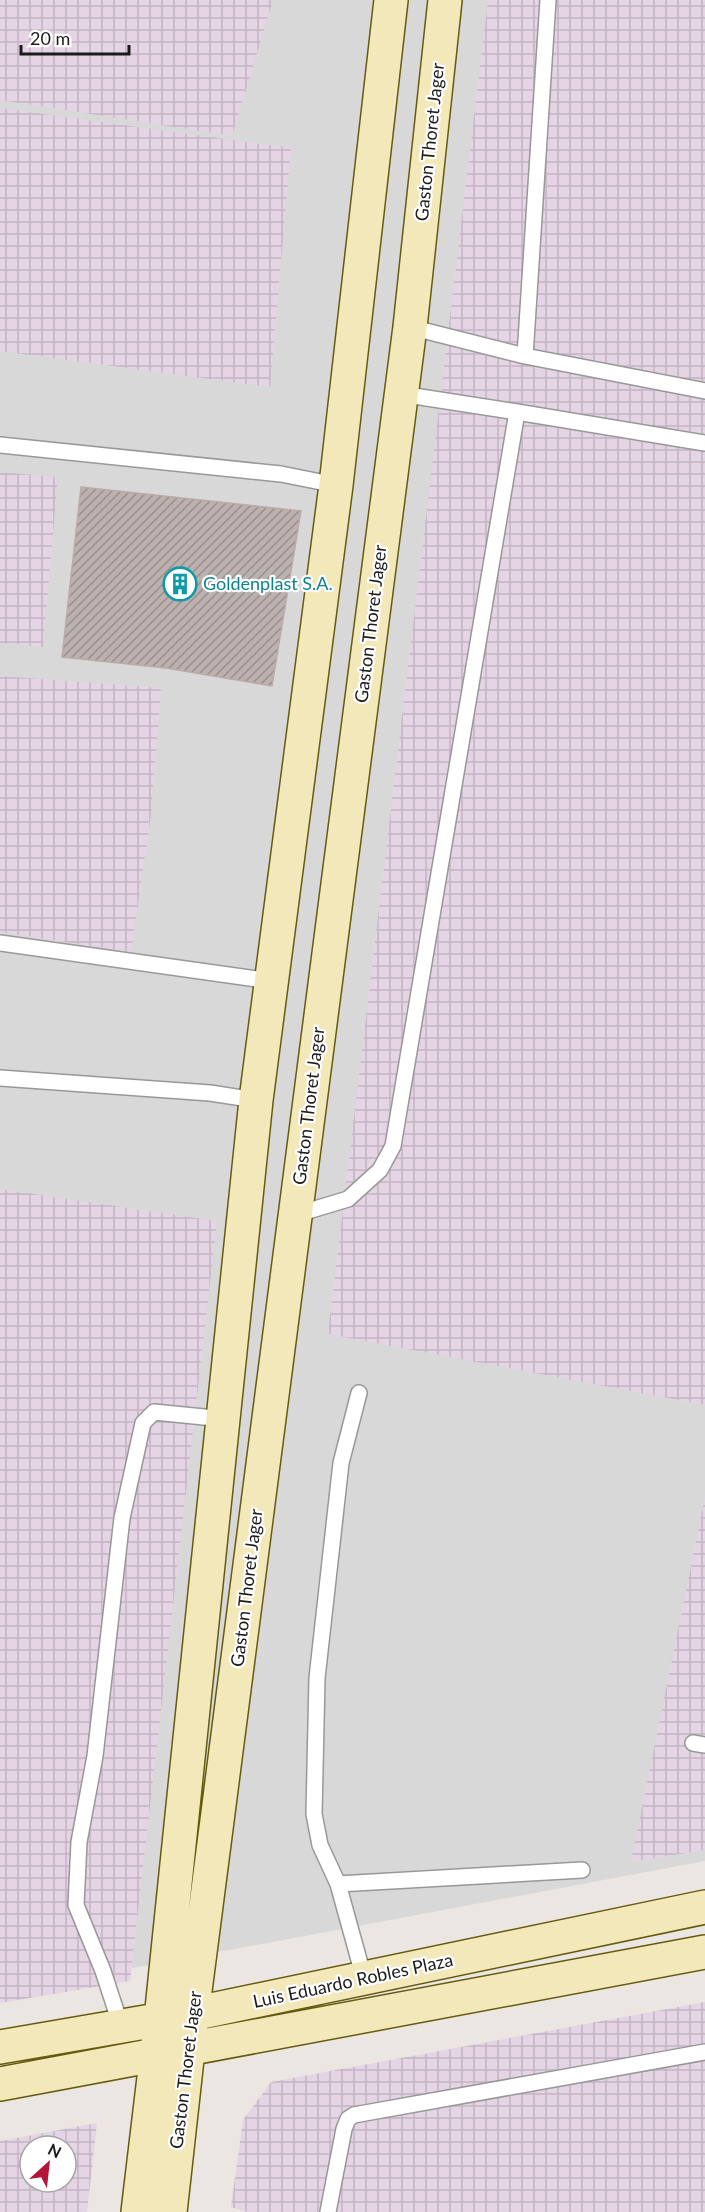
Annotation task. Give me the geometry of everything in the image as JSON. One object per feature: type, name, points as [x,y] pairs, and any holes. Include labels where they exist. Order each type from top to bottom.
[{"type":"street","name":"Gaston Thoret Jager","points":[[177,2017],[224,1419],[256,1100],[336,484],[391,0]]},
{"type":"street","name":"Gaston Thoret Jager","points":[[170,2212],[173,2052],[177,2017],[295,1215],[410,327],[445,0]]},
{"type":"street","name":"Luis Eduardo Robles Plaza","points":[[0,2047],[177,2017],[705,1907]]},
{"type":"street","name":"Luis Eduardo Robles Plaza","points":[[0,2084],[705,1952]]},
{"type":"street","name":"Gaston Thoret Jager","points":[[138,2212],[173,2052]]},
{"type":"lane","points":[[525,356],[549,0]]},
{"type":"lane","points":[[410,327],[525,356],[705,391]]},
{"type":"lane","points":[[401,394],[705,443]]},
{"type":"lane","points":[[295,1215],[348,1199],[380,1170],[393,1146],[517,412]]},
{"type":"lane","points":[[0,446],[281,474],[336,484]]},
{"type":"lane","points":[[0,944],[271,981]]},
{"type":"lane","points":[[0,1078],[210,1093],[256,1100]]},
{"type":"lane","points":[[359,1393],[341,1463],[317,1678],[314,1814],[320,1845],[338,1884],[364,1978]]},
{"type":"lane","points":[[121,2026],[103,1971],[76,1905],[79,1842],[95,1756],[122,1518],[143,1422],[154,1412],[224,1419]]},
{"type":"lane","points":[[338,1884],[582,1870]]},
{"type":"lane","points":[[328,2212],[344,2129],[348,2119],[354,2115],[705,2052]]},
{"type":"shaded area","points":[[0,0],[705,0],[705,1861],[0,1993]]},
{"type":"shaded area","points":[[0,0],[273,0],[232,136],[0,100]]},
{"type":"shaded area","points":[[488,0],[705,0],[705,1405],[328,1334]]},
{"type":"shaded area","points":[[0,108],[291,148],[270,387],[0,351]]},
{"type":"shaded area","points":[[0,472],[58,477],[43,647],[0,643]]},
{"type":"shaded area","points":[[0,676],[161,688],[151,815],[131,952],[0,932]]},
{"type":"shaded area","points":[[0,1189],[217,1221],[130,1981],[0,2003]]},
{"type":"shaded area","points":[[705,1497],[705,1850],[631,1862]]},
{"type":"shaded area","points":[[705,2002],[705,2212],[247,2212],[231,2207],[243,2120],[271,2082]]},
{"type":"shaded area","points":[[97,2123],[87,2212],[0,2212],[0,2141],[18,2138],[18,2194],[78,2194],[78,2134],[38,2134]]},
{"type":"building","name":"Goldenplast S.A.","points":[[81,487],[301,511],[272,686],[166,668],[62,657]]},
{"type":"place","name":"Goldenplast S.A.","points":[[180,584]]}]
